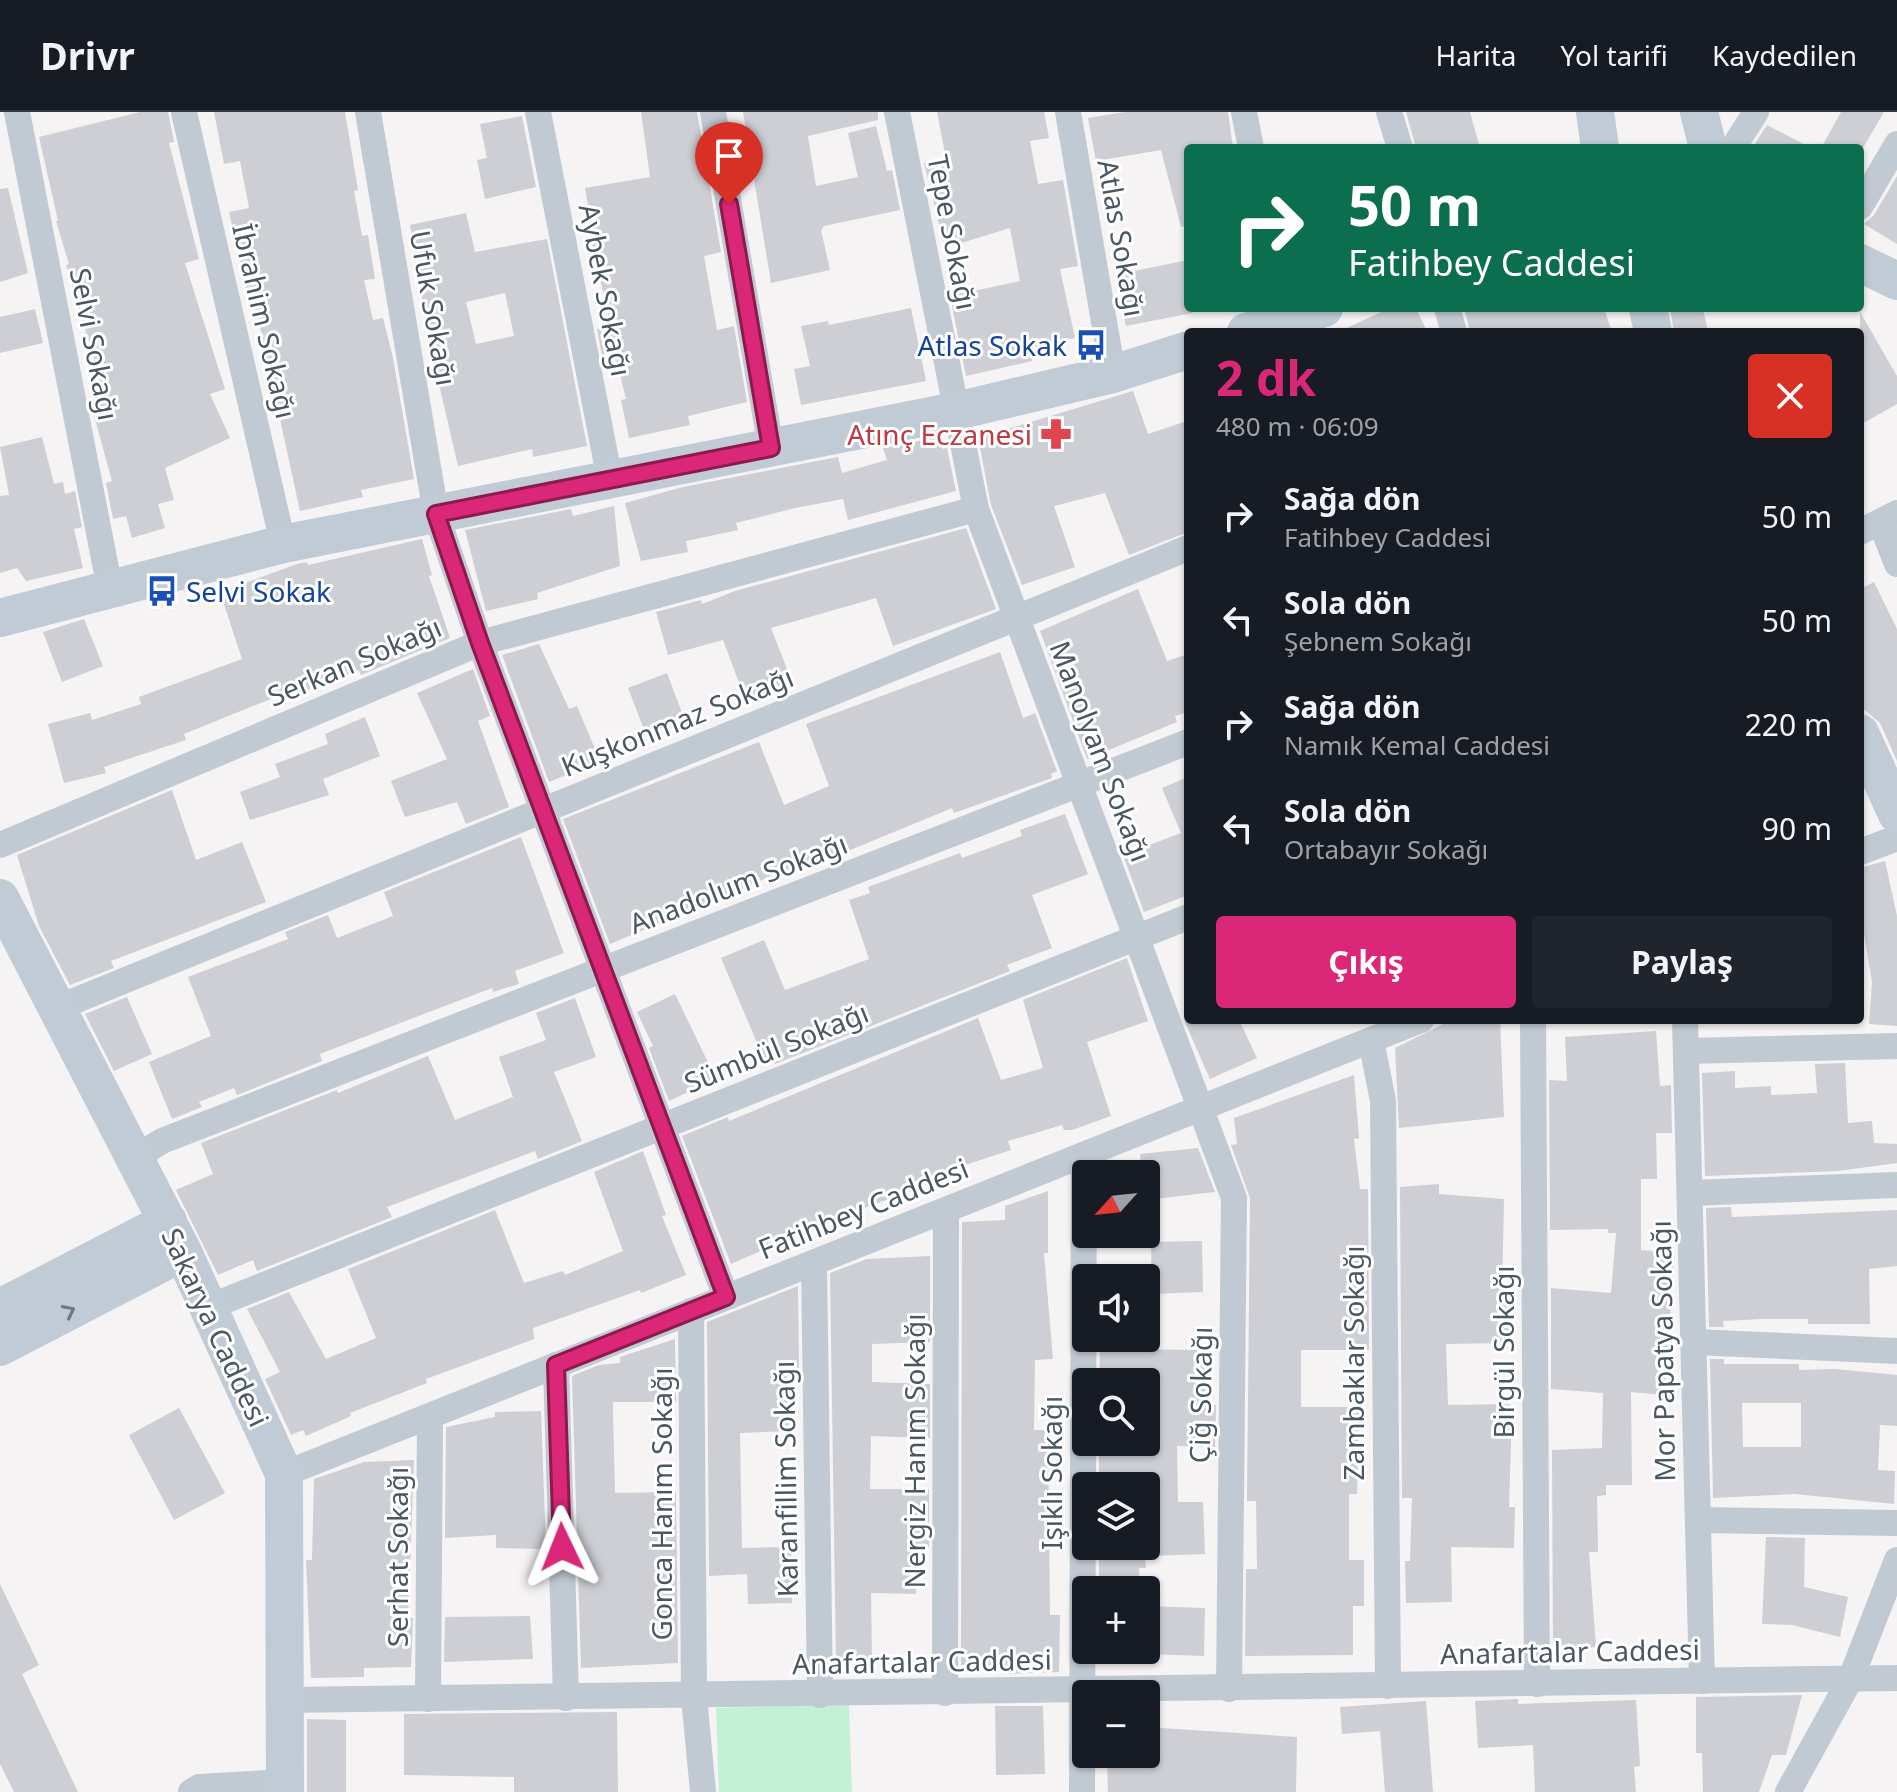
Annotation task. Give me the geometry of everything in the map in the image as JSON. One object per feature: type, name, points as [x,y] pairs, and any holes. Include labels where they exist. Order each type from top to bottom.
[{"type":"street","name":"İbrahim Sokağı","points":[[184,112],[283,544]]},
{"type":"street","name":"Ufuk Sokağı","points":[[368,112],[436,514],[480,643],[726,1297]]},
{"type":"street","name":"Aybek Sokağı","points":[[538,112],[610,480]]},
{"type":"street","points":[[713,112],[771,448]]},
{"type":"street","name":"Tepe Sokağı","points":[[897,112],[956,411]]},
{"type":"street","name":"Atlas Sokağı","points":[[1068,112],[1113,374]]},
{"type":"street","points":[[1244,112],[1250,144]]},
{"type":"street","points":[[1389,112],[1399,144]]},
{"type":"street","points":[[1595,112],[1599,144]]},
{"type":"street","points":[[1699,112],[1707,144]]},
{"type":"street","points":[[1736,144],[1756,112]]},
{"type":"street","name":"Selvi Sokağı","points":[[19,116],[110,589]]},
{"type":"street","points":[[1864,200],[1897,144]]},
{"type":"street","points":[[1864,265],[1897,281]]},
{"type":"street","points":[[1256,328],[1298,312]]},
{"type":"street","points":[[0,618],[283,544],[956,411],[1113,374],[1184,351]]},
{"type":"street","name":"Manolyam Sokağı","points":[[956,411],[976,509],[1201,1108]]},
{"type":"street","name":"Serkan Sokağı","points":[[0,845],[480,643],[976,509]]},
{"type":"street","points":[[1879,523],[1897,564]]},
{"type":"street","name":"Kuşkonmaz Sokağı","points":[[57,1008],[1184,550]]},
{"type":"street","points":[[1864,742],[1897,814]]},
{"type":"street","name":"Anadolum Sokağı","points":[[135,1158],[162,1141],[1184,744]]},
{"type":"street","points":[[1864,850],[1897,838]]},
{"type":"street","name":"Sakarya Caddesi","points":[[0,898],[176,1236],[284,1474],[285,1787]]},
{"type":"street","name":"Sümbül Sokağı","points":[[209,1307],[1184,919]]},
{"type":"street","name":"Fatihbey Caddesi","points":[[284,1474],[1411,1024]]},
{"type":"street","name":"Birgül Sokağı","points":[[1533,1024],[1537,1684]]},
{"type":"street","name":"Mor Papatya Sokağı","points":[[1685,1024],[1702,1681]]},
{"type":"street","name":"Zambaklar Sokağı","points":[[1371,1040],[1383,1101],[1388,1686]]},
{"type":"street","points":[[1688,1051],[1897,1046]]},
{"type":"street","name":"Çiğ Sokağı","points":[[1201,1108],[1234,1198],[1229,1689]]},
{"type":"street","name":"Işıklı Sokağı","points":[[1082,1680],[1084,1155]]},
{"type":"street","points":[[1691,1193],[1897,1185]]},
{"type":"street","name":"Nergiz Hanım Sokağı","points":[[945,1693],[946,1210]]},
{"type":"street","points":[[0,1308],[176,1236]]},
{"type":"street","points":[[0,1347],[176,1236]]},
{"type":"street","name":"Karanfillim Sokağı","points":[[814,1263],[820,1695]]},
{"type":"street","name":"Gonca Hanım Sokağı","points":[[691,1311],[694,1697],[703,1792]]},
{"type":"street","points":[[1694,1342],[1897,1351]]},
{"type":"street","points":[[556,1365],[566,1698]]},
{"type":"street","name":"Serhat Sokağı","points":[[428,1699],[430,1416]]},
{"type":"street","points":[[1698,1520],[1897,1523]]},
{"type":"street","points":[[1788,1792],[1851,1678],[1897,1560]]},
{"type":"street","name":"Anafartalar Caddesi","points":[[1160,1690],[1897,1678]]},
{"type":"street","name":"Anafartalar Caddesi","points":[[284,1700],[1072,1691]]},
{"type":"street","name":"Işıklı Sokağı","points":[[1082,1768],[1082,1792]]},
{"type":"street","points":[[191,1792],[199,1787],[285,1787]]},
{"type":"green space","points":[[849,1704],[852,1792],[719,1792],[716,1708]]},
{"type":"building","points":[[140,112],[168,112],[174,142],[169,143],[199,259],[185,263],[225,389],[210,394],[230,438],[165,468],[174,500],[158,504],[165,528],[132,538],[126,516],[113,519],[106,483],[112,481],[90,401],[105,396],[66,265],[69,264],[56,221],[39,137]]},
{"type":"building","points":[[214,112],[345,112],[362,236],[368,235],[375,279],[364,280],[373,320],[383,318],[414,479],[361,490],[363,497],[300,511],[253,295],[248,296],[229,212],[249,208],[240,161],[224,164]]},
{"type":"building","points":[[641,112],[697,112],[721,252],[704,256],[717,330],[734,326],[747,402],[688,416],[690,425],[629,438],[621,400],[626,399],[616,358],[603,361],[597,329],[611,325],[591,241],[594,240],[585,188],[650,177]]},
{"type":"building","points":[[743,112],[878,112],[878,120],[808,136],[816,186],[858,177],[848,133],[876,126],[887,171],[892,170],[900,210],[824,226],[821,230],[830,270],[771,283]]},
{"type":"building","points":[[937,112],[1044,112],[1049,138],[1030,141],[1038,184],[1063,180],[1078,266],[1060,269],[1075,338],[1030,348],[1032,361],[966,376],[950,296],[1020,281],[1010,228],[945,248],[924,163],[946,159]]},
{"type":"building","points":[[1125,112],[1228,112],[1232,144],[1184,144],[1184,227],[1181,227],[1161,150],[1096,161],[1088,118]]},
{"type":"building","points":[[1406,112],[1470,112],[1479,144],[1415,144]]},
{"type":"building","points":[[1841,112],[1884,112],[1864,146],[1823,144]]},
{"type":"building","points":[[522,116],[536,187],[485,199],[477,160],[487,158],[480,124]]},
{"type":"building","points":[[1767,125],[1803,144],[1755,144]]},
{"type":"building","points":[[1897,176],[1897,244],[1864,224],[1874,215]]},
{"type":"building","points":[[8,188],[28,273],[0,282],[0,189]]},
{"type":"building","points":[[466,213],[475,252],[547,239],[587,446],[533,457],[532,449],[458,466],[432,354],[436,353],[416,274],[420,273],[410,225]],"holes":[[[505,293],[514,336],[476,344],[466,302]]]},
{"type":"building","points":[[1184,261],[1184,312],[1192,313],[1126,326],[1115,275]]},
{"type":"building","points":[[911,308],[926,381],[801,405],[794,369],[810,366],[801,326],[828,321],[829,325]]},
{"type":"building","points":[[35,309],[43,343],[0,353],[0,317]]},
{"type":"building","points":[[1381,312],[1418,312],[1425,328],[1347,328]]},
{"type":"building","points":[[1465,312],[1605,312],[1611,328],[1469,328]]},
{"type":"building","points":[[1671,312],[1704,312],[1707,328],[1673,328]]},
{"type":"building","points":[[1860,312],[1897,376],[1897,404],[1864,423],[1864,328],[1860,328]]},
{"type":"building","points":[[1133,391],[1148,434],[1184,422],[1184,534],[1129,555],[1105,493],[1054,506],[1075,567],[1022,585],[991,505],[978,438]]},
{"type":"building","points":[[42,437],[54,484],[63,482],[65,494],[75,491],[82,527],[74,529],[83,568],[26,581],[17,568],[0,573],[0,496],[9,495],[0,447]]},
{"type":"building","points":[[939,437],[943,449],[947,448],[956,491],[848,520],[843,499],[795,508],[736,523],[738,530],[686,541],[688,552],[641,561],[625,503],[683,487],[838,457],[842,473],[887,460],[883,448]]},
{"type":"building","points":[[614,506],[620,566],[537,593],[538,599],[486,611],[465,530],[571,509],[573,516]]},
{"type":"building","points":[[966,528],[996,609],[893,646],[876,598],[771,628],[794,687],[747,704],[723,640],[668,655],[656,612],[701,600],[702,604],[735,591]]},
{"type":"building","points":[[422,539],[432,575],[429,576],[450,638],[361,675],[359,670],[307,690],[305,685],[184,734],[186,740],[104,767],[106,773],[64,783],[48,724],[90,713],[92,720],[141,704],[139,697],[242,659],[220,592],[297,564],[307,562],[308,565]]},
{"type":"building","points":[[1874,582],[1897,629],[1897,761],[1880,723],[1864,709],[1864,587]]},
{"type":"building","points":[[1138,589],[1167,661],[1184,655],[1184,713],[1175,716],[1177,722],[1087,759],[1040,631]]},
{"type":"building","points":[[84,619],[103,666],[62,682],[43,632]]},
{"type":"building","points":[[539,644],[569,709],[577,706],[600,761],[549,782],[502,655]]},
{"type":"building","points":[[1000,652],[1023,718],[1035,713],[1057,771],[1051,774],[1052,778],[954,813],[952,808],[807,868],[805,862],[610,944],[563,819],[759,742],[784,805],[829,786],[806,724]]},
{"type":"building","points":[[473,669],[490,716],[478,721],[509,807],[466,824],[457,802],[405,817],[391,781],[447,759],[417,693]]},
{"type":"building","points":[[667,673],[684,718],[645,732],[628,688]]},
{"type":"building","points":[[365,717],[380,756],[323,779],[329,795],[250,820],[240,792],[280,777],[275,764],[328,744],[325,734]]},
{"type":"building","points":[[1184,779],[1184,897],[1144,912],[1123,855],[1181,833],[1162,788]]},
{"type":"building","points":[[172,790],[196,860],[242,842],[266,902],[111,961],[114,968],[70,985],[39,926],[17,855]]},
{"type":"building","points":[[1065,814],[1088,874],[1032,895],[1052,948],[1007,965],[1010,971],[775,1064],[773,1061],[766,1064],[721,958],[764,940],[785,990],[869,959],[849,900],[870,893],[868,887],[960,853],[962,858],[1022,836],[1020,830]]},
{"type":"building","points":[[521,837],[564,953],[515,971],[519,984],[493,992],[492,988],[320,1054],[322,1061],[237,1095],[234,1088],[199,1102],[202,1107],[172,1119],[149,1062],[211,1036],[188,977],[288,939],[285,932],[328,915],[337,938],[393,916],[384,892]]},
{"type":"building","points":[[1885,861],[1897,916],[1897,1026],[1869,1024],[1872,982],[1864,934],[1864,867]]},
{"type":"building","points":[[1127,958],[1148,1021],[1087,1042],[1111,1116],[1072,1130],[1064,1130],[1062,1125],[1008,1141],[1011,1150],[913,1182],[916,1189],[834,1219],[731,1264],[682,1136],[728,1117],[729,1121],[978,1018],[1001,1080],[1043,1068],[1023,1000]]},
{"type":"building","points":[[675,994],[716,1079],[669,1101],[649,1048],[653,1046],[637,1012]]},
{"type":"building","points":[[127,997],[152,1054],[114,1071],[85,1014]]},
{"type":"building","points":[[575,998],[596,1057],[554,1072],[582,1141],[538,1159],[535,1151],[387,1207],[392,1217],[257,1271],[253,1260],[218,1275],[176,1190],[213,1174],[201,1143],[428,1056],[455,1120],[513,1097],[499,1057],[546,1040],[536,1013]]},
{"type":"building","points":[[1186,1024],[1241,1024],[1257,1058],[1210,1079]]},
{"type":"building","points":[[1443,1024],[1500,1024],[1504,1117],[1399,1128],[1395,1048]]},
{"type":"building","points":[[1656,1031],[1660,1086],[1671,1085],[1672,1133],[1656,1133],[1657,1179],[1641,1179],[1641,1250],[1675,1253],[1664,1395],[1631,1392],[1632,1485],[1606,1485],[1606,1495],[1597,1496],[1598,1552],[1589,1552],[1596,1647],[1553,1650],[1552,1450],[1602,1448],[1603,1393],[1551,1389],[1551,1288],[1611,1293],[1616,1233],[1608,1233],[1608,1229],[1550,1230],[1549,1080],[1567,1081],[1565,1037]]},
{"type":"building","points":[[1845,1063],[1848,1123],[1872,1121],[1874,1143],[1897,1144],[1897,1163],[1838,1171],[1705,1176],[1702,1073],[1735,1071],[1735,1088],[1771,1086],[1771,1095],[1817,1093],[1815,1064]]},
{"type":"building","points":[[1354,1075],[1359,1138],[1354,1139],[1360,1189],[1368,1189],[1369,1350],[1301,1350],[1301,1407],[1359,1407],[1357,1494],[1349,1494],[1349,1560],[1364,1560],[1364,1606],[1353,1606],[1353,1655],[1245,1656],[1246,1569],[1257,1569],[1256,1501],[1247,1501],[1250,1198],[1231,1145],[1237,1144],[1234,1118]]},
{"type":"building","points":[[1198,1148],[1215,1192],[1160,1198],[1160,1160],[1141,1160],[1140,1154]]},
{"type":"building","points":[[643,1151],[666,1215],[662,1216],[686,1275],[533,1328],[534,1339],[426,1379],[427,1383],[350,1413],[351,1416],[306,1436],[303,1430],[291,1435],[265,1379],[280,1372],[247,1309],[289,1292],[326,1359],[376,1338],[348,1269],[495,1210],[524,1283],[563,1271],[565,1275],[623,1251],[594,1172]]},
{"type":"building","points":[[1439,1184],[1439,1194],[1504,1199],[1502,1294],[1508,1294],[1509,1343],[1446,1344],[1448,1405],[1510,1404],[1512,1410],[1509,1507],[1515,1507],[1514,1548],[1451,1547],[1452,1602],[1406,1603],[1405,1561],[1410,1561],[1412,1498],[1402,1498],[1400,1187]]},
{"type":"building","points":[[1048,1191],[1048,1253],[1044,1253],[1053,1359],[1035,1360],[1034,1430],[1048,1430],[1050,1615],[1060,1615],[1059,1672],[1005,1674],[1005,1665],[961,1665],[962,1222],[1005,1220],[1005,1206]]},
{"type":"building","points":[[1731,1207],[1732,1217],[1897,1210],[1897,1266],[1869,1269],[1870,1324],[1808,1324],[1808,1319],[1762,1319],[1723,1321],[1724,1327],[1709,1327],[1706,1208]]},
{"type":"building","points":[[1202,1241],[1203,1292],[1160,1294],[1160,1264],[1151,1264],[1151,1248],[1160,1248],[1160,1242]]},
{"type":"building","points":[[930,1256],[930,1342],[872,1344],[872,1382],[930,1384],[930,1438],[871,1436],[870,1489],[929,1489],[929,1547],[917,1547],[916,1594],[871,1593],[872,1661],[836,1662],[830,1273],[867,1259]]},
{"type":"building","points":[[798,1286],[799,1368],[786,1369],[789,1431],[740,1433],[742,1548],[791,1547],[792,1603],[748,1604],[747,1574],[709,1576],[707,1322]]},
{"type":"building","points":[[675,1339],[676,1402],[613,1402],[613,1412],[615,1493],[676,1492],[678,1663],[581,1668],[572,1376],[599,1365],[620,1363],[620,1357]]},
{"type":"building","points":[[1206,1350],[1205,1400],[1206,1405],[1216,1405],[1215,1447],[1177,1446],[1178,1502],[1203,1502],[1205,1554],[1160,1556],[1160,1472],[1099,1472],[1099,1456],[1160,1456],[1160,1368],[1099,1368],[1100,1352]]},
{"type":"building","points":[[1710,1359],[1724,1359],[1724,1364],[1799,1364],[1799,1370],[1835,1369],[1897,1375],[1897,1426],[1880,1425],[1878,1470],[1895,1471],[1894,1504],[1795,1494],[1713,1498]],"holes":[[[1742,1403],[1801,1403],[1801,1447],[1743,1447]]]},
{"type":"building","points":[[179,1408],[225,1493],[174,1520],[129,1435]]},
{"type":"building","points":[[541,1411],[546,1549],[496,1548],[496,1535],[445,1538],[446,1427],[495,1417],[495,1412]]},
{"type":"building","points":[[414,1460],[408,1618],[413,1618],[411,1667],[364,1668],[364,1677],[311,1678],[306,1560],[312,1560],[314,1479],[364,1462]]},
{"type":"building","points":[[1766,1537],[1805,1538],[1804,1587],[1848,1597],[1840,1637],[1792,1625],[1762,1624]]},
{"type":"building","points":[[1099,1560],[1145,1560],[1146,1568],[1139,1568],[1139,1576],[1099,1576]]},
{"type":"building","points":[[0,1584],[39,1665],[22,1674],[78,1792],[14,1792],[0,1764]]},
{"type":"building","points":[[1160,1606],[1205,1608],[1204,1656],[1160,1654]]},
{"type":"building","points":[[530,1616],[533,1659],[444,1662],[445,1617]]},
{"type":"building","points":[[1802,1695],[1786,1755],[1772,1755],[1759,1792],[1703,1792],[1702,1753],[1696,1753],[1696,1697]]},
{"type":"building","points":[[1518,1699],[1518,1704],[1636,1700],[1640,1766],[1634,1767],[1636,1792],[1535,1792],[1533,1745],[1478,1748],[1475,1701]]},
{"type":"building","points":[[1426,1701],[1433,1792],[1385,1792],[1380,1731],[1342,1734],[1340,1707]]},
{"type":"building","points":[[995,1706],[1043,1706],[1045,1774],[996,1775]]},
{"type":"building","points":[[617,1712],[618,1792],[514,1792],[514,1777],[404,1775],[404,1714]]},
{"type":"building","points":[[307,1719],[346,1720],[346,1792],[307,1792]]},
{"type":"building","points":[[1160,1728],[1297,1737],[1296,1792],[1108,1792],[1107,1768],[1160,1768]]},
{"type":"place","name":"Atlas Sokak","points":[[1091,345]]},
{"type":"place","name":"Atınç Eczanesi","points":[[1056,434]]},
{"type":"place","name":"Selvi Sokak","points":[[162,591]]},
{"type":"route","points":[[562,1547],[556,1365],[726,1297],[480,643],[436,514],[771,448],[729,204]]}]
